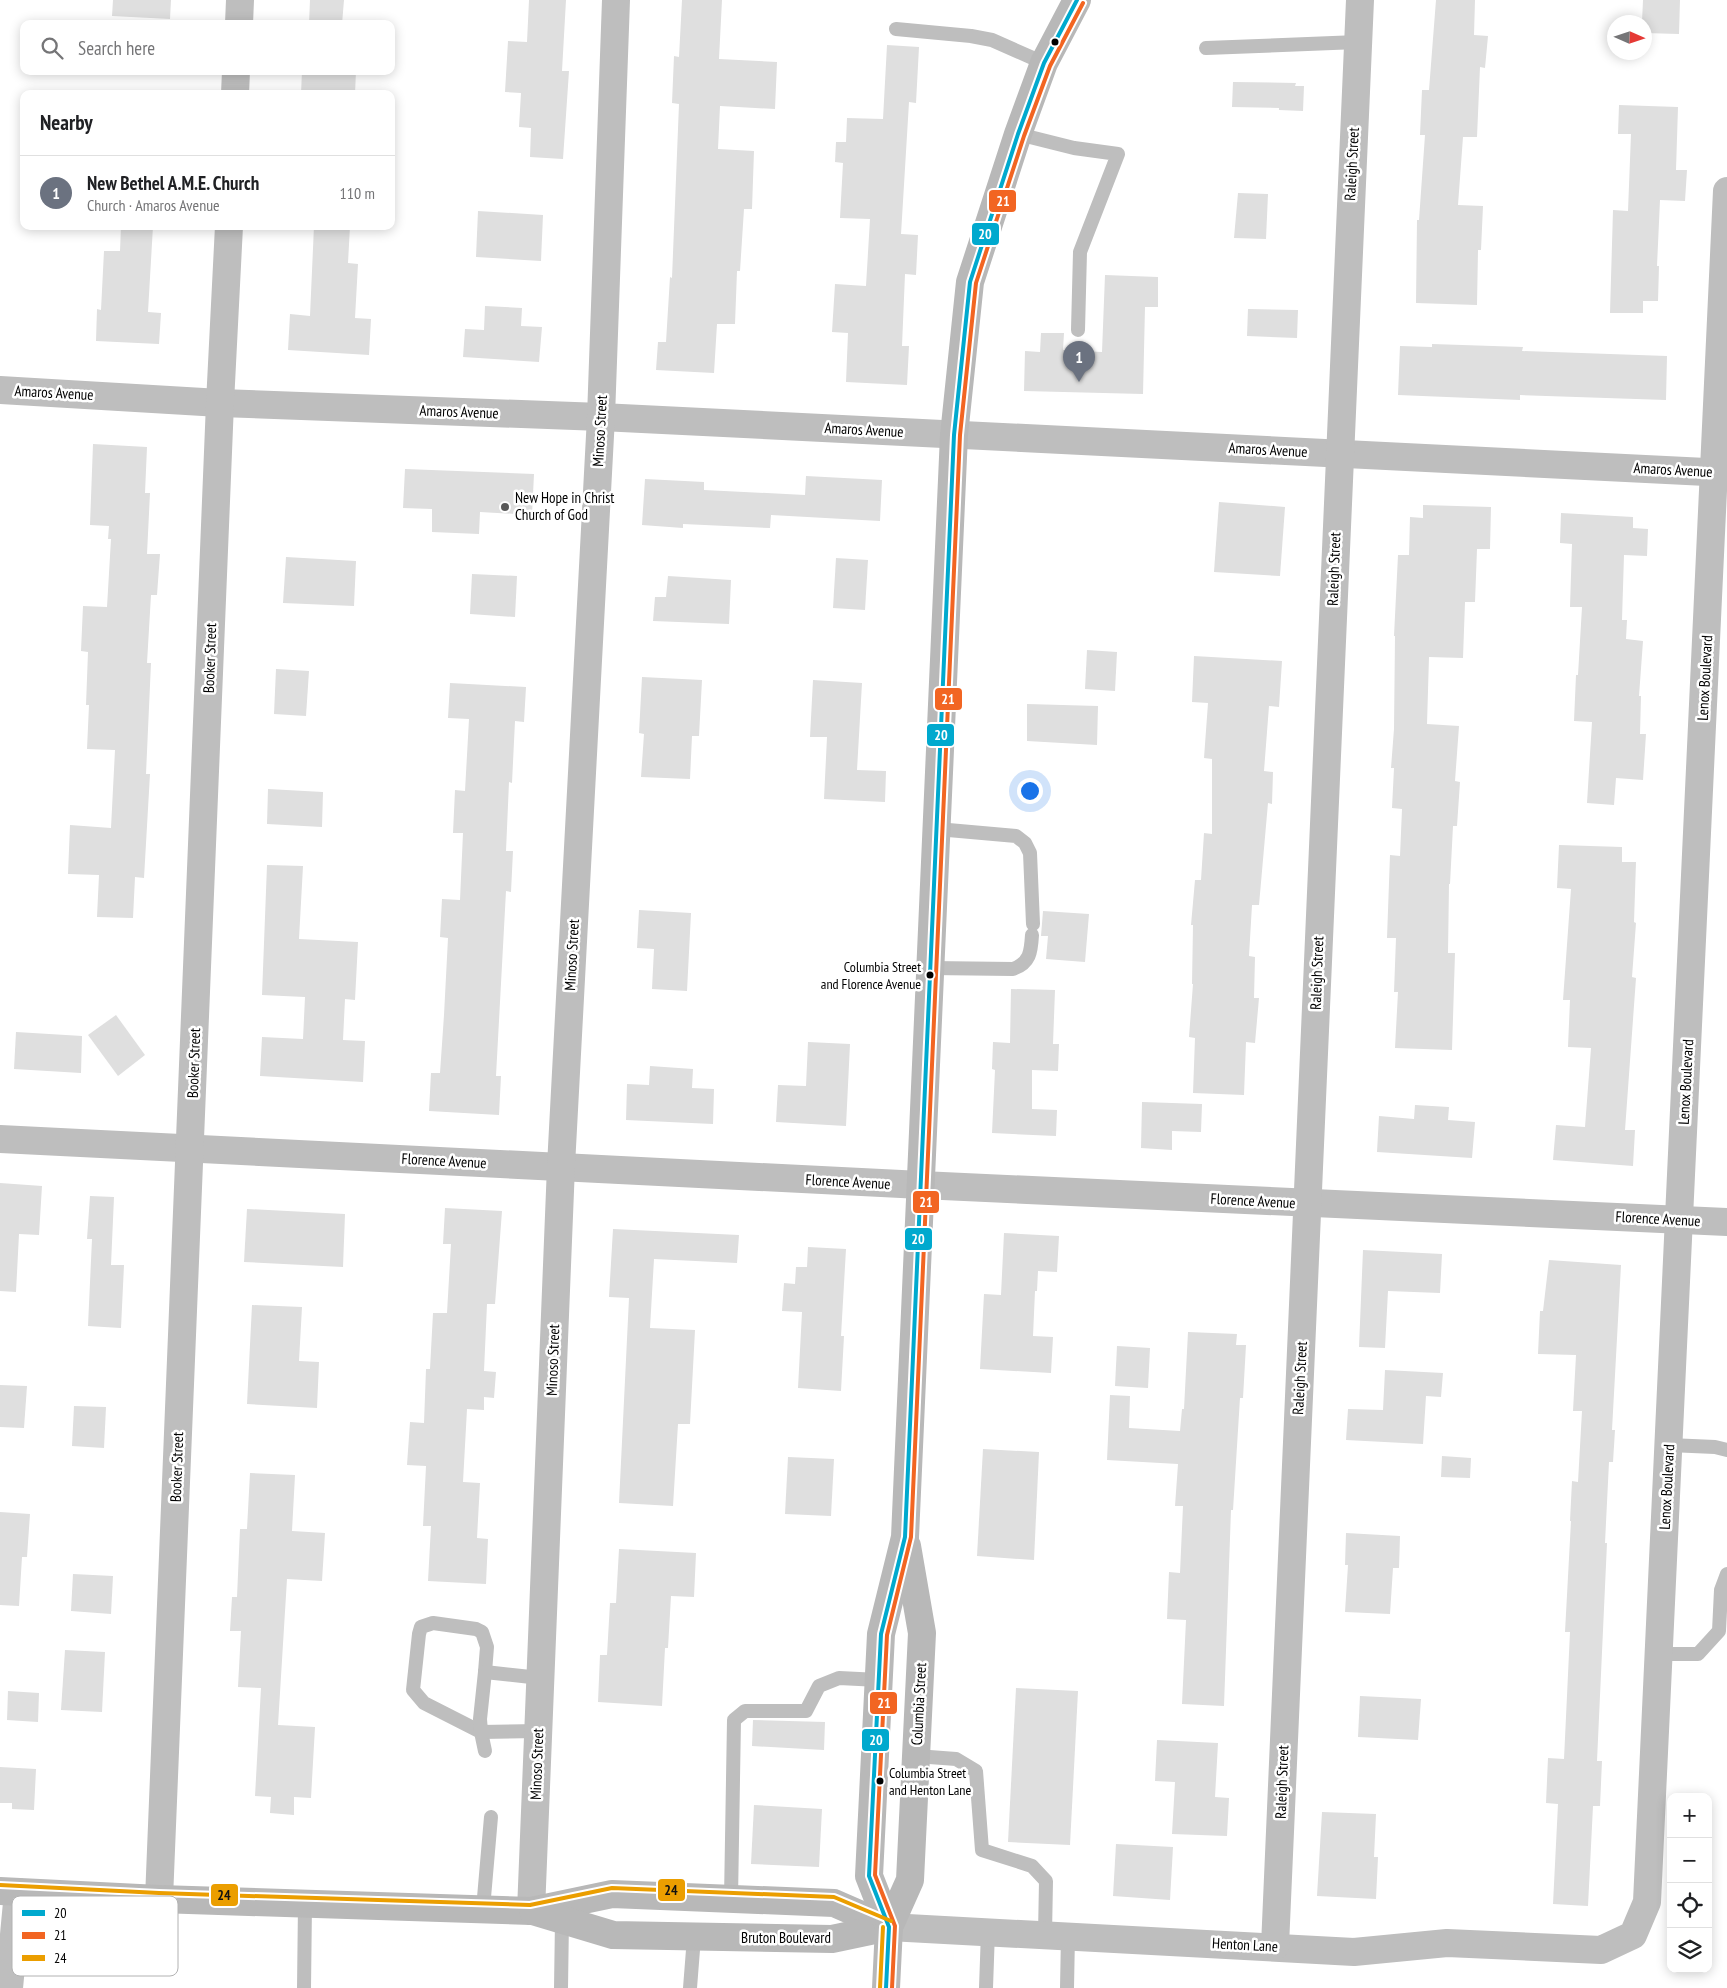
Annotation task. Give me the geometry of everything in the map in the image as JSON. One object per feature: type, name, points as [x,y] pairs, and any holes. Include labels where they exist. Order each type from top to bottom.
[{"type":"street","points":[[239,20],[240,0]]},
{"type":"street","name":"Minoso Street","points":[[531,1911],[561,1166],[601,417],[616,0]]},
{"type":"street","name":"Columbia Street","points":[[889,1927],[869,1876],[882,1634],[905,1537],[954,435],[970,282],[1018,134],[1044,63],[1077,0]]},
{"type":"street","name":"Raleigh Street","points":[[1275,1946],[1360,0]]},
{"type":"street","points":[[235,90],[236,75]]},
{"type":"street","name":"Lenox Boulevard","points":[[1601,1950],[1633,1935],[1647,1902],[1680,1220],[1720,472],[1727,192]]},
{"type":"street","name":"Booker Street","points":[[159,1896],[220,404],[229,230]]},
{"type":"street","name":"Amaros Avenue","points":[[0,390],[220,404],[601,417],[1720,472]]},
{"type":"street","name":"Florence Avenue","points":[[0,1139],[561,1166],[921,1186],[1727,1222]]},
{"type":"street","name":"Columbia Street","points":[[886,1988],[889,1927],[910,1880],[922,1633],[905,1537]]},
{"type":"street","points":[[9,1891],[10,1988]]},
{"type":"street","name":"Bruton Boulevard","points":[[9,1891],[103,1896]]},
{"type":"street","name":"Bruton Boulevard","points":[[531,1911],[612,1894],[834,1903],[889,1927]]},
{"type":"street","name":"Bruton Boulevard","points":[[178,1900],[531,1911],[613,1936],[832,1939],[889,1927]]},
{"type":"street","name":"Henton Lane","points":[[889,1927],[1275,1946],[1354,1952],[1447,1943],[1601,1950]]},
{"type":"lane","points":[[896,29],[971,36],[992,40],[1044,63]]},
{"type":"lane","points":[[1206,48],[1358,42]]},
{"type":"lane","points":[[1018,134],[1074,148],[1118,154],[1080,252],[1078,330]]},
{"type":"lane","points":[[931,968],[1013,969],[1027,961],[1031,953],[1032,930],[1030,853],[1025,843],[1016,836],[937,829]]},
{"type":"lane","points":[[1669,1445],[1715,1447],[1727,1450]]},
{"type":"lane","points":[[1659,1654],[1698,1654],[1718,1631],[1721,1590],[1727,1574]]},
{"type":"lane","points":[[486,1751],[481,1732],[480,1719],[487,1647],[482,1632],[476,1629],[433,1623],[421,1627],[418,1634],[413,1690],[424,1703],[481,1732],[538,1731]]},
{"type":"lane","points":[[485,1672],[540,1678]]},
{"type":"lane","points":[[731,1899],[734,1720],[745,1711],[806,1710],[819,1686],[839,1678],[879,1680]]},
{"type":"lane","points":[[916,1756],[956,1759],[976,1771],[982,1850],[1032,1866],[1046,1881],[1067,1988]]},
{"type":"lane","points":[[482,1909],[491,1817]]},
{"type":"lane","points":[[304,1988],[305,1904]]},
{"type":"lane","points":[[561,1988],[562,1920]]},
{"type":"lane","points":[[986,1988],[988,1931]]},
{"type":"lane","points":[[690,1988],[694,1937]]},
{"type":"building","points":[[113,0],[171,0],[170,19],[112,16]]},
{"type":"building","points":[[310,0],[344,0],[342,20],[309,20]]},
{"type":"building","points":[[529,0],[566,0],[562,71],[569,71],[563,159],[530,157],[531,128],[519,127],[521,93],[505,92],[508,41],[527,42]]},
{"type":"building","points":[[682,0],[722,0],[719,59],[777,62],[775,109],[720,106],[718,149],[754,151],[752,209],[744,209],[740,271],[737,271],[735,324],[717,324],[714,373],[656,370],[658,342],[666,342],[670,277],[672,278],[679,104],[672,103],[674,56],[679,57]]},
{"type":"building","points":[[1436,0],[1475,0],[1474,35],[1488,36],[1485,68],[1480,67],[1477,137],[1463,137],[1458,205],[1483,206],[1481,250],[1478,250],[1477,305],[1416,303],[1417,220],[1419,220],[1425,135],[1420,135],[1422,90],[1429,90]]},
{"type":"building","points":[[1643,0],[1680,0],[1679,34],[1652,33],[1652,15],[1642,15]]},
{"type":"building","points":[[887,45],[919,47],[916,103],[909,102],[901,234],[918,235],[916,275],[905,274],[902,346],[909,346],[907,385],[846,382],[848,333],[832,332],[835,284],[866,286],[870,219],[840,218],[843,163],[835,162],[836,142],[846,142],[847,118],[883,119]]},
{"type":"building","points":[[302,75],[356,75],[355,90],[301,90]]},
{"type":"building","points":[[1233,82],[1296,83],[1295,86],[1304,86],[1303,111],[1279,110],[1279,108],[1232,107]]},
{"type":"building","points":[[1619,105],[1678,107],[1676,170],[1687,170],[1685,201],[1660,200],[1657,266],[1659,266],[1658,301],[1643,301],[1643,313],[1610,313],[1613,210],[1628,211],[1631,134],[1618,134]]},
{"type":"building","points":[[1238,193],[1268,194],[1266,239],[1234,238]]},
{"type":"building","points":[[478,211],[543,215],[541,261],[476,257]]},
{"type":"building","points":[[121,230],[153,230],[148,312],[161,313],[159,344],[96,341],[97,309],[101,310],[104,251],[120,251]]},
{"type":"building","points":[[314,230],[350,230],[348,263],[358,264],[355,318],[371,319],[369,355],[288,350],[290,314],[310,316]]},
{"type":"building","points":[[1105,275],[1158,277],[1158,307],[1145,307],[1143,394],[1024,391],[1025,351],[1040,352],[1041,333],[1064,333],[1063,350],[1102,352]]},
{"type":"building","points":[[485,306],[522,308],[521,326],[542,327],[539,362],[463,357],[465,329],[484,330]]},
{"type":"building","points":[[1248,309],[1298,310],[1297,338],[1247,336]]},
{"type":"building","points":[[1432,344],[1523,347],[1522,351],[1667,356],[1666,400],[1520,395],[1520,400],[1398,395],[1400,346],[1432,347]]},
{"type":"building","points":[[93,444],[147,447],[145,493],[150,493],[147,554],[160,554],[157,595],[151,595],[147,663],[151,663],[146,774],[150,774],[144,878],[135,877],[133,918],[97,917],[99,875],[68,874],[70,825],[111,828],[115,750],[87,749],[89,705],[86,705],[88,652],[81,651],[83,606],[107,607],[111,539],[108,539],[109,526],[90,525]]},
{"type":"building","points":[[405,469],[534,474],[532,515],[480,512],[479,534],[432,532],[432,509],[403,508]]},
{"type":"building","points":[[806,476],[882,480],[880,521],[771,515],[770,528],[683,524],[683,528],[642,525],[645,479],[704,482],[704,490],[805,495]]},
{"type":"building","points":[[1219,502],[1285,507],[1280,576],[1214,572]]},
{"type":"building","points":[[1423,505],[1491,507],[1490,549],[1477,549],[1475,602],[1465,602],[1463,658],[1429,657],[1427,724],[1459,726],[1455,781],[1460,782],[1457,826],[1453,826],[1449,884],[1448,953],[1455,953],[1452,1050],[1395,1048],[1398,992],[1394,992],[1396,938],[1387,938],[1390,855],[1400,856],[1402,809],[1392,808],[1394,768],[1391,768],[1394,729],[1394,636],[1398,555],[1409,555],[1410,517],[1423,518]]},
{"type":"building","points":[[1561,513],[1633,517],[1633,528],[1648,529],[1647,556],[1624,555],[1622,620],[1627,620],[1626,639],[1643,641],[1639,696],[1641,696],[1640,734],[1646,734],[1643,780],[1616,778],[1614,805],[1587,803],[1592,722],[1574,721],[1582,607],[1570,607],[1572,544],[1560,543]]},
{"type":"building","points":[[286,557],[356,561],[354,606],[283,603]]},
{"type":"building","points":[[836,558],[868,560],[865,610],[833,608]]},
{"type":"building","points":[[472,574],[517,576],[515,617],[470,614]]},
{"type":"building","points":[[668,576],[731,580],[729,624],[653,621],[655,597],[666,597]]},
{"type":"building","points":[[1087,650],[1117,652],[1115,691],[1085,689]]},
{"type":"building","points":[[1194,656],[1282,661],[1279,707],[1269,706],[1264,771],[1273,772],[1272,804],[1268,803],[1259,905],[1252,905],[1249,956],[1255,957],[1254,998],[1259,998],[1255,1043],[1246,1042],[1244,1095],[1193,1093],[1195,1038],[1189,1037],[1193,984],[1193,925],[1191,925],[1195,880],[1201,880],[1204,833],[1212,834],[1212,759],[1204,758],[1208,703],[1192,702]]},
{"type":"building","points":[[276,669],[309,671],[306,716],[274,714]]},
{"type":"building","points":[[642,677],[702,680],[699,736],[692,736],[690,779],[641,777],[644,734],[639,733]]},
{"type":"building","points":[[813,680],[862,683],[857,770],[886,771],[885,802],[824,799],[827,737],[810,737]]},
{"type":"building","points":[[450,683],[526,687],[524,722],[515,721],[512,783],[509,782],[506,851],[513,851],[511,892],[506,891],[496,1076],[501,1076],[499,1115],[429,1111],[431,1073],[440,1073],[444,1015],[448,938],[440,937],[442,899],[460,900],[463,833],[453,833],[455,790],[465,791],[469,719],[448,718]]},
{"type":"building","points":[[1027,704],[1098,706],[1097,745],[1027,741]]},
{"type":"building","points":[[268,789],[323,792],[322,827],[267,824]]},
{"type":"building","points":[[1559,845],[1622,847],[1622,862],[1636,862],[1634,922],[1636,923],[1632,977],[1636,978],[1625,1130],[1635,1130],[1633,1166],[1553,1160],[1556,1125],[1585,1127],[1591,1048],[1568,1047],[1570,1000],[1563,1000],[1571,889],[1557,888]]},
{"type":"building","points":[[267,865],[303,866],[299,939],[358,942],[355,1000],[345,999],[343,1040],[365,1041],[363,1082],[260,1076],[262,1037],[303,1039],[305,997],[262,995]]},
{"type":"building","points":[[639,910],[691,913],[687,991],[652,989],[654,949],[637,948]]},
{"type":"building","points":[[1043,911],[1089,914],[1085,962],[1046,959],[1048,936],[1041,936]]},
{"type":"building","points":[[1011,989],[1055,990],[1053,1044],[1059,1044],[1058,1071],[1032,1070],[1032,1109],[1057,1110],[1056,1136],[992,1133],[995,1070],[992,1069],[993,1042],[1010,1043]]},
{"type":"building","points":[[116,1015],[145,1055],[118,1076],[88,1035]]},
{"type":"building","points":[[16,1032],[82,1036],[81,1073],[14,1069]]},
{"type":"building","points":[[808,1042],[850,1044],[846,1126],[776,1122],[778,1085],[806,1086]]},
{"type":"building","points":[[650,1066],[693,1069],[692,1088],[714,1089],[713,1124],[626,1120],[627,1084],[649,1085]]},
{"type":"building","points":[[1142,1102],[1202,1104],[1201,1132],[1172,1131],[1172,1150],[1141,1148]]},
{"type":"building","points":[[1415,1105],[1449,1107],[1448,1120],[1475,1122],[1472,1158],[1377,1152],[1379,1116],[1414,1119]]},
{"type":"building","points":[[0,1183],[42,1186],[39,1235],[19,1234],[16,1292],[0,1291]]},
{"type":"building","points":[[90,1196],[114,1197],[111,1265],[124,1265],[121,1328],[88,1326],[92,1239],[87,1239]]},
{"type":"building","points":[[445,1208],[502,1211],[495,1304],[487,1304],[484,1371],[496,1372],[494,1398],[484,1397],[484,1410],[467,1409],[463,1482],[480,1483],[477,1538],[488,1539],[486,1584],[428,1581],[431,1526],[423,1526],[426,1466],[407,1465],[410,1422],[424,1423],[426,1369],[430,1369],[433,1313],[447,1313],[451,1244],[443,1244]]},
{"type":"building","points":[[247,1209],[345,1214],[343,1267],[244,1262]]},
{"type":"building","points":[[613,1229],[739,1235],[737,1263],[654,1259],[650,1328],[695,1330],[690,1424],[678,1424],[673,1506],[619,1503],[629,1298],[609,1297]]},
{"type":"building","points":[[1004,1233],[1059,1236],[1057,1272],[1038,1271],[1037,1291],[1035,1291],[1033,1336],[1053,1337],[1051,1373],[980,1369],[984,1294],[1001,1295]]},
{"type":"building","points":[[808,1247],[846,1249],[841,1336],[844,1336],[841,1391],[798,1388],[802,1312],[782,1311],[784,1283],[795,1284],[796,1267],[807,1267]]},
{"type":"building","points":[[1363,1250],[1442,1254],[1440,1293],[1388,1291],[1385,1348],[1359,1347]]},
{"type":"building","points":[[1549,1260],[1621,1265],[1612,1430],[1615,1430],[1613,1462],[1609,1462],[1605,1543],[1607,1543],[1597,1761],[1602,1761],[1600,1806],[1593,1806],[1588,1906],[1553,1904],[1558,1804],[1546,1803],[1548,1758],[1564,1759],[1570,1632],[1565,1632],[1572,1481],[1578,1482],[1582,1411],[1573,1411],[1576,1355],[1538,1354],[1540,1311],[1543,1311]]},
{"type":"building","points":[[252,1305],[302,1307],[299,1361],[319,1362],[317,1408],[247,1404]]},
{"type":"building","points":[[1188,1332],[1237,1334],[1236,1345],[1246,1345],[1243,1398],[1240,1398],[1233,1510],[1231,1510],[1224,1706],[1182,1704],[1186,1620],[1167,1619],[1169,1572],[1180,1573],[1183,1506],[1175,1506],[1178,1464],[1107,1460],[1110,1395],[1130,1396],[1129,1428],[1180,1431],[1182,1409],[1184,1409]]},
{"type":"building","points":[[1117,1346],[1150,1348],[1148,1388],[1115,1386]]},
{"type":"building","points":[[1385,1370],[1443,1373],[1441,1397],[1426,1396],[1423,1444],[1346,1440],[1348,1409],[1383,1410]]},
{"type":"building","points":[[0,1385],[27,1386],[24,1428],[0,1427]]},
{"type":"building","points":[[74,1406],[106,1407],[104,1448],[72,1446]]},
{"type":"building","points":[[983,1449],[1039,1452],[1034,1560],[977,1556]]},
{"type":"building","points":[[1442,1456],[1471,1458],[1470,1478],[1441,1477]]},
{"type":"building","points":[[788,1457],[834,1459],[831,1516],[785,1514]]},
{"type":"building","points":[[250,1473],[295,1475],[292,1531],[325,1533],[322,1581],[287,1579],[278,1725],[315,1727],[311,1798],[294,1797],[294,1815],[270,1813],[271,1797],[255,1796],[261,1688],[238,1687],[241,1631],[230,1631],[232,1597],[237,1597],[240,1529],[247,1529]]},
{"type":"building","points":[[0,1512],[30,1514],[27,1557],[22,1557],[19,1606],[0,1605]]},
{"type":"building","points":[[1346,1533],[1400,1536],[1399,1568],[1393,1568],[1390,1614],[1345,1612],[1348,1565],[1345,1565]]},
{"type":"building","points":[[619,1549],[696,1553],[694,1597],[671,1596],[668,1648],[665,1648],[662,1706],[598,1702],[600,1655],[607,1655],[610,1603],[616,1603]]},
{"type":"building","points":[[73,1574],[113,1576],[111,1614],[71,1611]]},
{"type":"building","points":[[65,1650],[105,1652],[102,1712],[61,1710]]},
{"type":"building","points":[[1016,1688],[1078,1691],[1070,1845],[1008,1842]]},
{"type":"building","points":[[8,1691],[39,1693],[38,1722],[7,1720]]},
{"type":"building","points":[[1360,1696],[1421,1699],[1418,1740],[1358,1737]]},
{"type":"building","points":[[753,1720],[825,1722],[824,1750],[752,1746]]},
{"type":"building","points":[[1157,1740],[1218,1743],[1215,1797],[1229,1798],[1227,1836],[1172,1834],[1175,1782],[1155,1781]]},
{"type":"building","points":[[0,1767],[36,1769],[34,1810],[12,1809],[12,1803],[0,1803]]},
{"type":"building","points":[[754,1805],[822,1809],[819,1867],[751,1864]]},
{"type":"building","points":[[1322,1812],[1376,1814],[1374,1857],[1378,1857],[1376,1899],[1317,1896]]},
{"type":"building","points":[[1116,1844],[1173,1847],[1170,1900],[1113,1896]]},
{"type":"transit line","name":"20","points":[[886,1988],[889,1927],[869,1876],[881,1634],[905,1537],[954,435],[970,282],[1018,134],[1044,63],[1077,0]]},
{"type":"transit line","name":"21","points":[[892,1988],[895,1926],[875,1875],[887,1635],[911,1537],[960,435],[976,283],[1024,136],[1050,66],[1083,3]]},
{"type":"transit line","name":"24","points":[[0,1885],[159,1893],[530,1905],[612,1888],[834,1897],[891,1921]]},
{"type":"transit line","name":"24","points":[[880,1988],[883,1927]]},
{"type":"place","name":"New Bethel A.M.E. Church","points":[[1079,382]]},
{"type":"place","name":"New Hope in Christ Church of God","points":[[505,507]]},
{"type":"place","name":"Columbia Street and Florence Avenue","points":[[930,975]]},
{"type":"place","name":"Columbia Street and Henton Lane","points":[[880,1781]]}]
